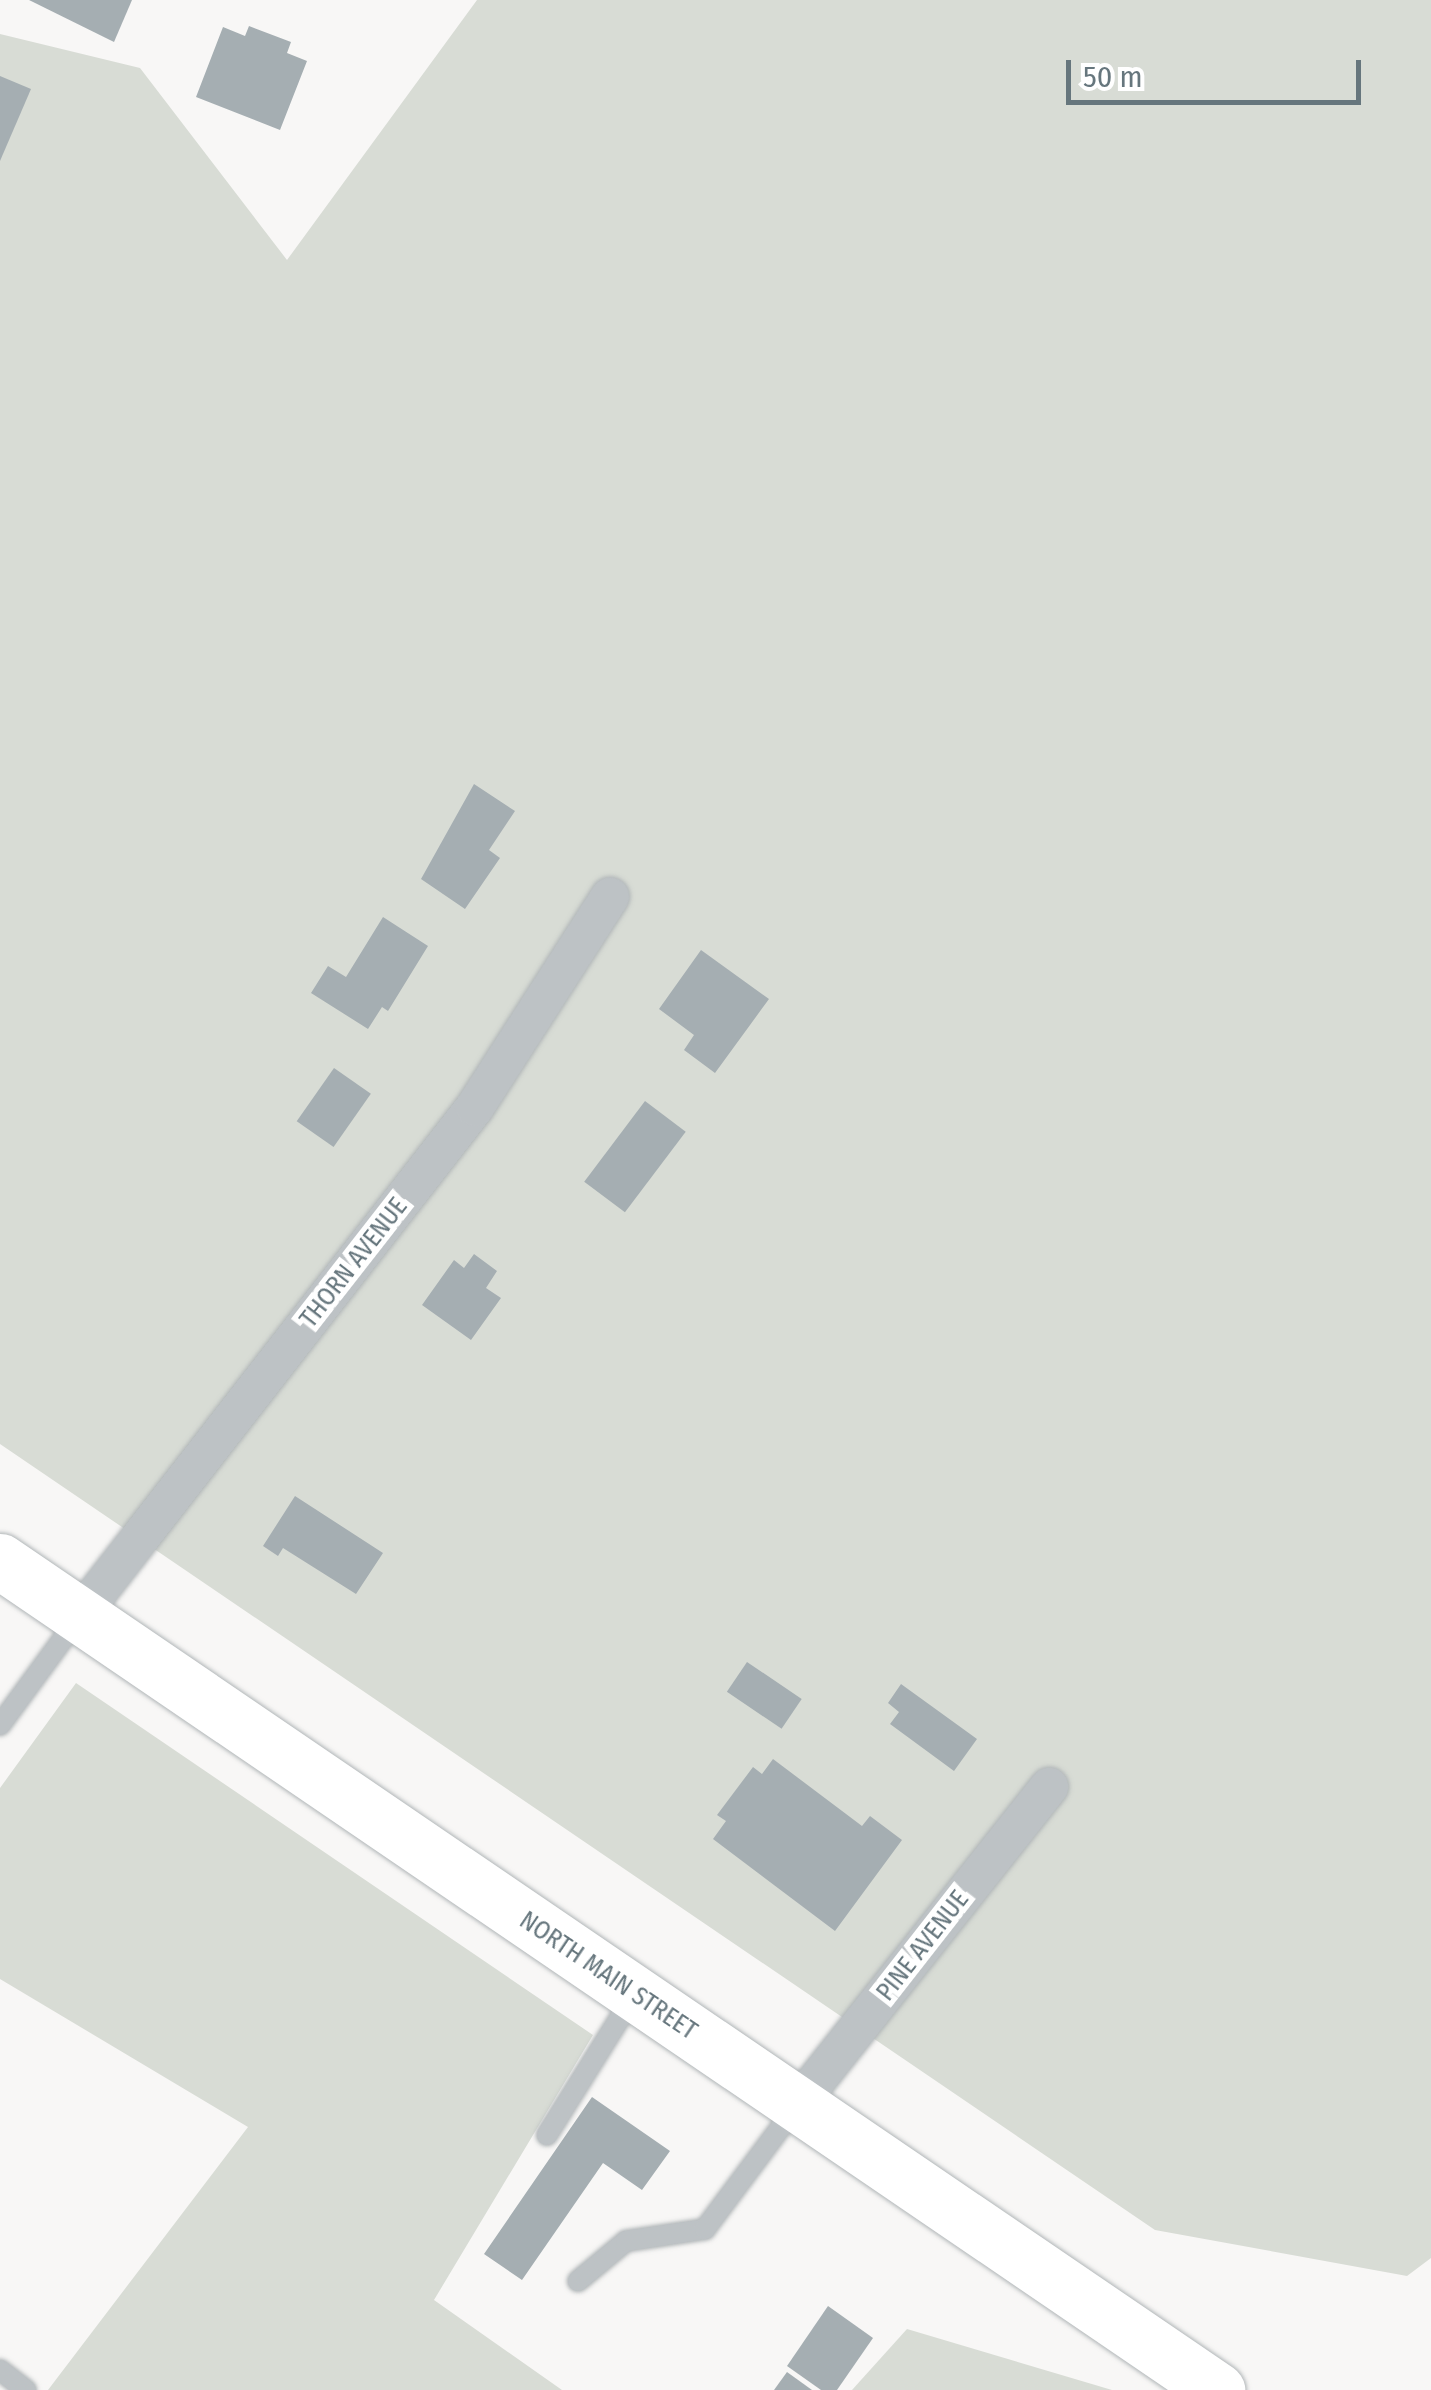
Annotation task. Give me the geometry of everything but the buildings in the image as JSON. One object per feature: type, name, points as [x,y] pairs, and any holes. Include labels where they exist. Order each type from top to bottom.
[{"type":"highway","name":"NORTH MAIN STREET","points":[[0,1560],[1217,2390]]},
{"type":"street","name":"THORN AVENUE","points":[[80,1616],[475,1107],[610,896]]},
{"type":"street","name":"PINE AVENUE","points":[[798,2105],[1049,1787]]},
{"type":"lane","points":[[0,1726],[80,1616]]},
{"type":"lane","points":[[547,2134],[634,1995]]},
{"type":"lane","points":[[578,2281],[626,2240],[705,2229],[798,2105]]},
{"type":"lane","points":[[0,2370],[26,2390]]},
{"type":"shaded area","points":[[477,0],[1431,0],[1431,2258],[1407,2276],[1155,2230],[0,1444],[0,34],[140,68],[287,260]]},
{"type":"shaded area","points":[[76,1683],[593,2035],[434,2300],[562,2390],[48,2390],[248,2127],[0,1979],[0,1788]]},
{"type":"shaded area","points":[[907,2329],[1112,2390],[852,2390]]}]
